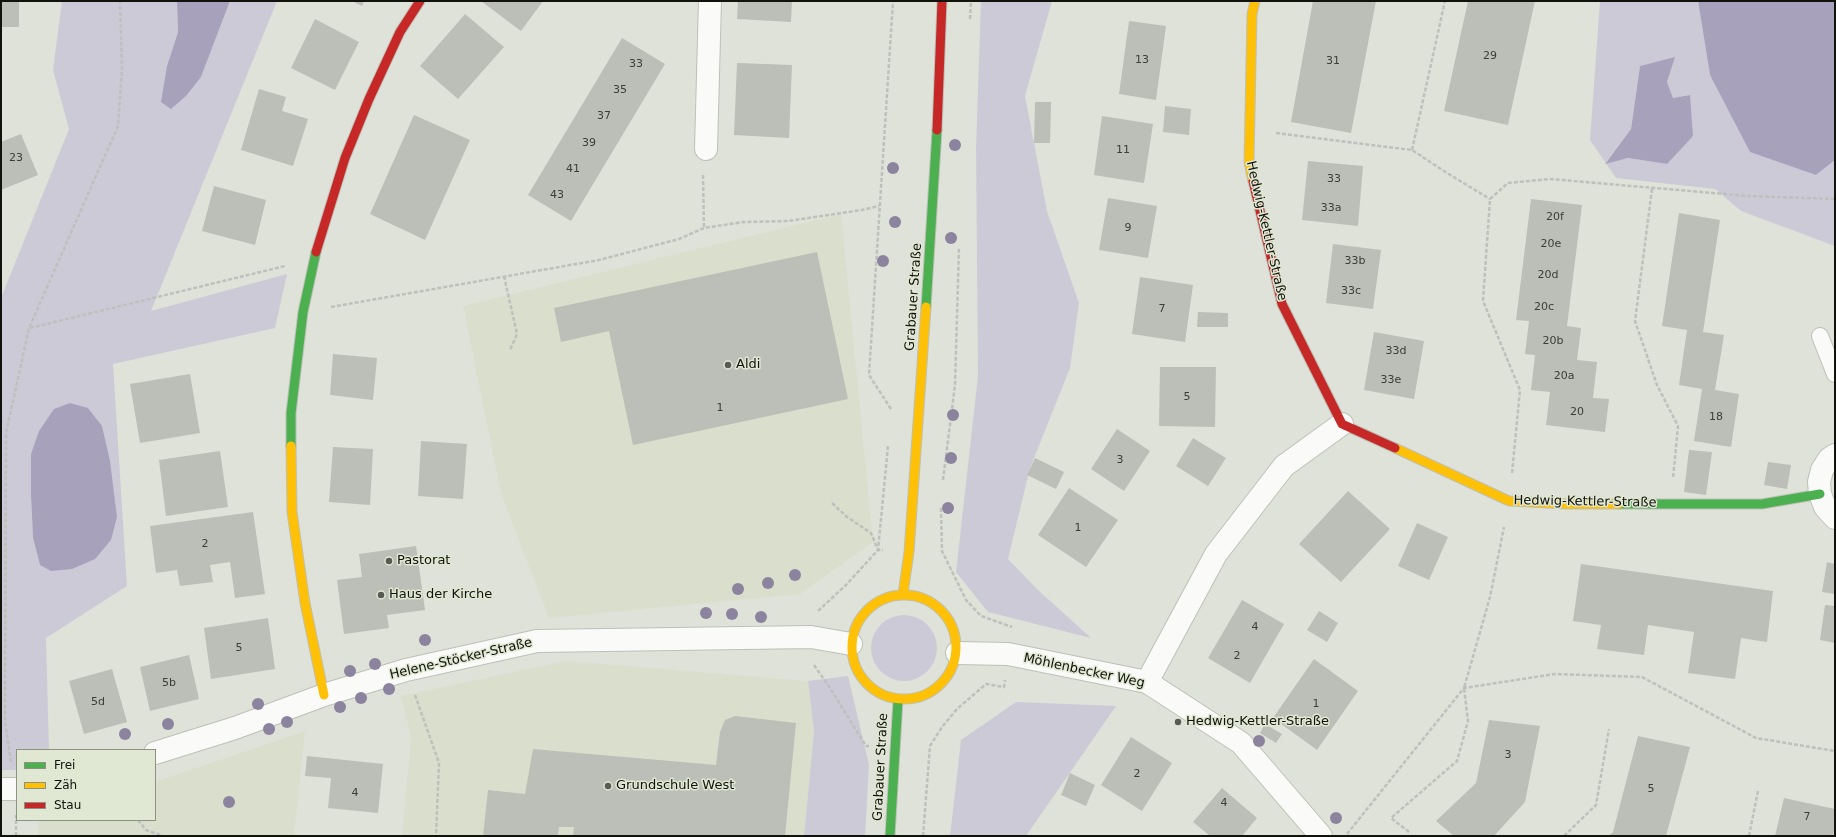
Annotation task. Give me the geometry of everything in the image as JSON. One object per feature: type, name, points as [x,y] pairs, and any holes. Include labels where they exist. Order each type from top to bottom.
[{"type":"street","points":[[324,695],[305,603],[292,512],[290,413],[303,312],[314,259],[346,158],[369,99],[400,32],[420,1]]},
{"type":"street","points":[[706,149],[710,1]]},
{"type":"street","name":"Grabauer Straße","points":[[904,594],[909,552],[934,198],[942,1]]},
{"type":"street","name":"Hedwig-Kettler-Straße","points":[[1255,1],[1252,14],[1249,162],[1282,304],[1342,424],[1509,501],[1567,504],[1762,504],[1820,494]]},
{"type":"street","points":[[1146,682],[1216,554],[1284,466],[1342,424]]},
{"type":"street","points":[[1835,455],[1829,460],[1822,470],[1819,482],[1820,494],[1825,507],[1835,518]]},
{"type":"street","points":[[904,594],[918,596],[932,603],[943,612],[952,624],[956,638],[956,653],[952,669],[943,683],[930,693],[914,699],[898,700],[882,696],[869,687],[859,675],[853,660],[851,644],[855,629],[862,615],[881,600],[904,594]]},
{"type":"street","name":"Helene-Stöcker-Straße","points":[[156,754],[235,728],[324,695],[406,670],[537,641],[811,636],[851,644]]},
{"type":"street","name":"Möhlenbecker Weg","points":[[956,653],[1008,654],[1146,682],[1241,743],[1321,836]]},
{"type":"street","name":"Grabauer Straße","points":[[890,836],[898,700]]},
{"type":"lane","points":[[1820,336],[1835,374]]},
{"type":"path","points":[[11,789],[5,722],[6,433],[29,328],[118,126],[122,70],[120,1]]},
{"type":"path","points":[[890,415],[891,407],[869,375],[892,1]]},
{"type":"path","points":[[970,25],[971,1]]},
{"type":"path","points":[[1412,150],[1445,1]]},
{"type":"path","points":[[1249,130],[1412,150],[1470,188],[1490,199]]},
{"type":"path","points":[[704,228],[703,173],[706,149]]},
{"type":"path","points":[[1346,836],[1464,688],[1490,597],[1509,501],[1520,390],[1483,301],[1490,199],[1508,183],[1550,179],[1652,189],[1748,196],[1835,199]]},
{"type":"path","points":[[1652,189],[1635,321],[1657,385],[1678,426],[1670,503]]},
{"type":"path","points":[[303,312],[599,260],[679,239],[704,228],[743,222],[788,221],[879,206]]},
{"type":"path","points":[[942,484],[954,385],[960,246]]},
{"type":"path","points":[[29,328],[314,259]]},
{"type":"path","points":[[504,276],[517,334],[510,350]]},
{"type":"path","points":[[1,433],[6,433]]},
{"type":"path","points":[[888,439],[878,550],[846,585],[811,617],[813,664],[830,688],[866,746],[896,742],[930,746]]},
{"type":"path","points":[[832,503],[848,517],[871,533],[878,550]]},
{"type":"path","points":[[923,836],[930,746],[942,727],[957,709],[986,684],[1004,687],[1012,626],[981,616],[966,600],[942,551],[941,507]]},
{"type":"path","points":[[406,670],[439,763],[436,836]]},
{"type":"path","points":[[1464,688],[1555,674],[1642,677],[1756,738],[1835,751]]},
{"type":"path","points":[[1409,832],[1391,818],[1457,761],[1468,721],[1464,688]]},
{"type":"path","points":[[1564,836],[1596,805],[1608,729]]},
{"type":"path","points":[[1749,836],[1758,791]]},
{"type":"path","points":[[139,821],[146,830],[162,836]]},
{"type":"shaded area","points":[[62,1],[177,1],[178,32],[167,66],[201,77],[230,1],[277,1],[151,311],[287,274],[275,328],[113,364],[127,586],[46,638],[49,749],[16,749],[16,770],[1,770],[1,298],[69,129],[53,70]],"holes":[[[31,495],[40,565],[33,538]]]},
{"type":"shaded area","points":[[177,1],[230,1],[201,77],[186,96],[171,109],[161,102],[167,66],[178,32]]},
{"type":"shaded area","points":[[981,1],[1052,1],[1025,96],[1047,211],[1079,303],[1070,368],[1030,468],[1008,559],[1037,589],[1091,638],[988,612],[956,572],[978,376],[976,149]]},
{"type":"shaded area","points":[[1600,1],[1698,1],[1710,75],[1816,175],[1835,160],[1835,246],[1741,211],[1715,189],[1616,178],[1606,163],[1628,158],[1667,164],[1689,95],[1673,98],[1667,82],[1674,58],[1640,66],[1631,129],[1605,162],[1590,140]]},
{"type":"shaded area","points":[[1698,1],[1835,1],[1835,160],[1816,175],[1750,152],[1710,75]]},
{"type":"shaded area","points":[[1675,57],[1667,82],[1673,98],[1690,95],[1693,136],[1667,164],[1628,158],[1605,164],[1631,129],[1640,66]]},
{"type":"shaded area","points":[[841,214],[873,542],[800,594],[549,618],[501,493],[463,306]]},
{"type":"shaded area","points":[[70,403],[88,408],[102,426],[110,461],[117,517],[111,540],[95,559],[72,569],[51,571],[40,565],[33,538],[31,454],[39,431],[54,409]]},
{"type":"shaded area","points":[[898,615],[910,615],[922,620],[932,630],[937,642],[935,661],[922,676],[910,681],[898,681],[886,676],[876,666],[871,654],[871,642],[876,630],[886,620]]},
{"type":"shaded area","name":"Grundschule West","points":[[565,661],[808,681],[814,731],[804,836],[402,836],[411,737],[401,696]]},
{"type":"shaded area","points":[[848,676],[869,765],[865,836],[804,836],[814,731],[808,681]]},
{"type":"shaded area","points":[[1016,702],[1116,706],[1026,836],[950,836],[961,740]]},
{"type":"shaded area","points":[[305,731],[294,836],[38,836],[39,821],[156,821],[156,782]]},
{"type":"building","points":[[1,1],[19,1],[19,27],[1,27]]},
{"type":"building","points":[[352,1],[364,1],[362,6]]},
{"type":"building","points":[[481,1],[543,1],[521,31]]},
{"type":"building","points":[[738,1],[792,1],[791,22],[737,19]]},
{"type":"building","points":[[1313,1],[1376,1],[1351,133],[1291,122]]},
{"type":"building","points":[[1468,1],[1535,1],[1508,125],[1444,111]]},
{"type":"building","points":[[465,14],[504,47],[458,99],[420,66]]},
{"type":"building","points":[[315,19],[359,42],[335,90],[291,68]]},
{"type":"building","points":[[1129,21],[1166,26],[1156,100],[1119,94]]},
{"type":"building","points":[[622,38],[665,64],[571,221],[528,195]]},
{"type":"building","points":[[737,63],[792,65],[789,138],[734,135]]},
{"type":"building","points":[[259,89],[286,97],[282,111],[308,119],[293,166],[241,150]]},
{"type":"building","points":[[1035,102],[1051,102],[1050,143],[1034,143]]},
{"type":"building","points":[[1165,106],[1191,109],[1189,135],[1163,132]]},
{"type":"building","points":[[414,115],[470,140],[425,240],[370,214]]},
{"type":"building","points":[[1102,116],[1153,124],[1144,183],[1094,175]]},
{"type":"building","points":[[21,134],[38,175],[1,190],[1,142]]},
{"type":"building","points":[[1308,161],[1363,166],[1358,226],[1302,220]]},
{"type":"building","points":[[214,186],[266,200],[255,245],[202,231]]},
{"type":"building","points":[[1108,198],[1157,206],[1148,258],[1099,250]]},
{"type":"building","points":[[1531,199],[1582,205],[1567,326],[1581,328],[1577,360],[1597,362],[1593,398],[1609,399],[1605,432],[1546,425],[1550,392],[1531,390],[1535,355],[1525,354],[1529,321],[1516,320]]},
{"type":"building","points":[[1679,213],[1720,220],[1703,332],[1724,335],[1715,390],[1739,394],[1731,447],[1694,441],[1702,389],[1679,385],[1687,330],[1662,326]]},
{"type":"building","points":[[1333,244],[1381,250],[1373,309],[1326,303]]},
{"type":"building","name":"Aldi","points":[[817,252],[848,399],[633,445],[609,331],[561,342],[554,308]]},
{"type":"building","points":[[1140,277],[1193,285],[1185,342],[1132,334]]},
{"type":"building","points":[[1198,312],[1228,313],[1228,327],[1197,327]]},
{"type":"building","points":[[1374,332],[1424,341],[1414,399],[1364,390]]},
{"type":"building","points":[[333,354],[377,358],[373,400],[330,395]]},
{"type":"building","points":[[1160,367],[1216,367],[1215,427],[1159,426]]},
{"type":"building","points":[[190,374],[200,433],[140,443],[130,384]]},
{"type":"building","points":[[1117,429],[1150,451],[1124,491],[1091,469]]},
{"type":"building","points":[[1193,438],[1226,458],[1208,486],[1176,466]]},
{"type":"building","points":[[421,441],[467,444],[463,499],[418,496]]},
{"type":"building","points":[[333,447],[373,449],[370,505],[329,502]]},
{"type":"building","points":[[1689,450],[1712,452],[1706,495],[1684,492]]},
{"type":"building","points":[[220,451],[228,507],[166,516],[159,460]]},
{"type":"building","points":[[1035,458],[1064,472],[1056,489],[1027,475]]},
{"type":"building","points":[[1768,462],[1791,465],[1787,489],[1764,485]]},
{"type":"building","points":[[1069,488],[1118,520],[1086,567],[1038,535]]},
{"type":"building","points":[[1348,491],[1390,529],[1341,582],[1299,544]]},
{"type":"building","points":[[253,512],[265,594],[235,598],[230,562],[210,565],[213,582],[180,586],[177,570],[156,573],[150,526]]},
{"type":"building","points":[[1417,523],[1448,537],[1429,580],[1398,566]]},
{"type":"building","name":"Haus der Kirche","points":[[416,546],[425,610],[387,615],[389,628],[344,634],[337,580],[362,577],[359,554]]},
{"type":"building","points":[[1827,562],[1835,564],[1835,594],[1822,592]]},
{"type":"building","points":[[1581,564],[1773,591],[1767,642],[1741,638],[1735,679],[1688,673],[1694,632],[1648,625],[1644,655],[1597,649],[1601,625],[1573,621]]},
{"type":"building","points":[[1242,600],[1284,624],[1250,683],[1208,658]]},
{"type":"building","points":[[1825,605],[1835,606],[1835,643],[1820,640]]},
{"type":"building","points":[[1319,611],[1338,623],[1327,642],[1307,630]]},
{"type":"building","points":[[268,618],[275,669],[211,679],[204,628]]},
{"type":"building","points":[[189,655],[199,699],[150,711],[140,667]]},
{"type":"building","points":[[1314,659],[1358,691],[1317,750],[1273,718]]},
{"type":"building","points":[[112,669],[127,722],[84,734],[69,681]]},
{"type":"building","name":"Grundschule West","points":[[735,716],[796,723],[785,836],[573,836],[574,827],[559,827],[558,836],[483,836],[488,790],[525,794],[533,749],[716,765],[720,732],[725,720]]},
{"type":"building","points":[[1489,720],[1540,726],[1525,802],[1494,836],[1454,836],[1436,821],[1476,783]]},
{"type":"building","points":[[1265,724],[1282,734],[1276,743],[1260,733]]},
{"type":"building","points":[[1638,736],[1690,747],[1666,836],[1609,836],[1613,832]]},
{"type":"building","points":[[1131,737],[1172,763],[1142,811],[1101,785]]},
{"type":"building","points":[[307,756],[383,764],[378,813],[328,808],[331,778],[305,776]]},
{"type":"building","points":[[1070,773],[1095,785],[1086,806],[1061,795]]},
{"type":"building","points":[[1222,788],[1257,818],[1242,836],[1210,836],[1193,822]]},
{"type":"building","points":[[1784,798],[1835,809],[1835,826],[1833,836],[1775,836]]},
{"type":"traffic: fast","points":[[926,307],[937,130]]},
{"type":"traffic: fast","points":[[291,446],[291,413],[303,312],[316,252]]},
{"type":"traffic: fast","points":[[1619,504],[1762,504],[1820,494]]},
{"type":"traffic: fast","points":[[890,836],[898,700]]},
{"type":"traffic: slow","points":[[1253,181],[1249,162],[1252,14],[1255,1]]},
{"type":"traffic: slow","points":[[903,594],[909,552],[926,307]]},
{"type":"traffic: slow","points":[[291,446],[292,512],[305,603],[324,695]]},
{"type":"traffic: slow","points":[[1395,448],[1509,501],[1567,504],[1619,504]]},
{"type":"traffic: slow","points":[[904,595],[924,599],[933,603],[941,610],[948,618],[952,627],[956,647],[952,667],[948,676],[941,684],[933,691],[924,695],[904,699],[884,695],[875,691],[867,684],[860,676],[856,667],[852,647],[856,627],[860,618],[867,610],[875,603],[884,599],[904,595]]},
{"type":"traffic: jam","points":[[316,252],[345,158],[369,99],[400,32],[420,1]]},
{"type":"traffic: jam","points":[[937,130],[942,1]]},
{"type":"traffic: jam","points":[[1253,181],[1282,304],[1342,424],[1395,448]]},
{"type":"place","name":"Aldi","points":[[728,365]]},
{"type":"place","name":"Pastorat","points":[[389,561]]},
{"type":"place","name":"Haus der Kirche","points":[[381,595]]},
{"type":"place","name":"Hedwig-Kettler-Straße","points":[[1178,722]]},
{"type":"place","name":"Grundschule West","points":[[608,786]]}]
